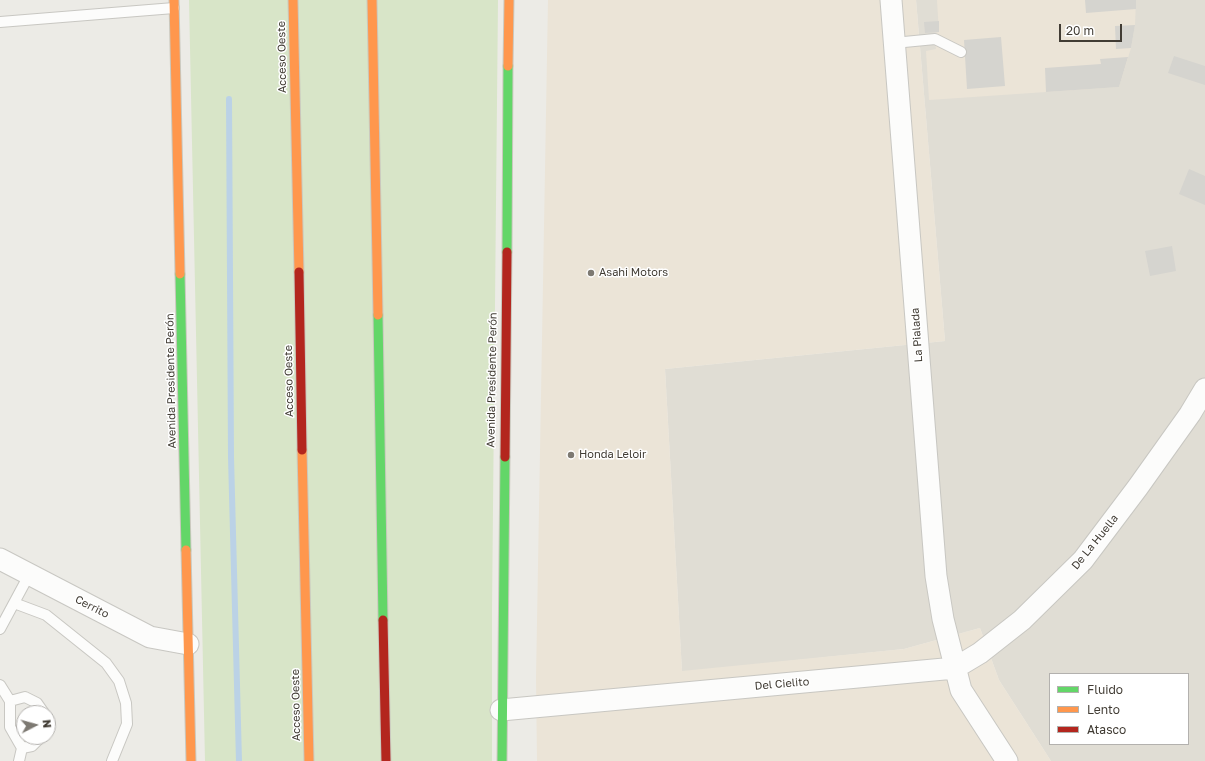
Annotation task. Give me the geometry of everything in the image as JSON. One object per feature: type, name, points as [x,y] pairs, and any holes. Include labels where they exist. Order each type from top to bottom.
[{"type":"main road","name":"Acceso Oeste","points":[[292,0],[309,761]]},
{"type":"main road","points":[[372,0],[386,761]]},
{"type":"main road","name":"Avenida Presidente Perón","points":[[502,761],[501,710],[509,0]]},
{"type":"main road","name":"Avenida Presidente Perón","points":[[174,4],[188,572],[191,761]]},
{"type":"main road","points":[[384,646],[396,761]]},
{"type":"main road","points":[[304,761],[308,710]]},
{"type":"street","name":"La Pialada","points":[[891,0],[936,576],[943,619],[955,668]]},
{"type":"street","name":"De La Huella","points":[[955,668],[980,653],[1022,620],[1083,560],[1138,487],[1190,414],[1205,389]]},
{"type":"street","name":"Cerrito","points":[[0,559],[150,637],[188,644]]},
{"type":"street","name":"Del Cielito","points":[[501,710],[955,668]]},
{"type":"street","points":[[955,668],[961,690],[1007,761]]},
{"type":"lane","points":[[0,22],[174,4]]},
{"type":"lane","points":[[894,43],[935,39],[961,52]]},
{"type":"lane","points":[[0,629],[29,575]]},
{"type":"lane","points":[[14,603],[46,615],[106,663],[119,681],[126,704],[127,724],[112,761]]},
{"type":"lane","points":[[0,685],[10,700],[10,727],[22,748],[19,761]]},
{"type":"lane","points":[[10,700],[25,697],[38,705]]},
{"type":"lane","points":[[22,748],[33,745]]},
{"type":"shaded area","points":[[548,0],[916,0],[945,341],[665,369],[682,671],[904,649],[980,628],[999,680],[1051,761],[537,761],[536,678]]},
{"type":"shaded area","points":[[916,0],[1205,0],[1205,761],[1051,761],[999,680],[980,628],[904,649],[682,672],[665,369],[945,341]]},
{"type":"shaded area","points":[[937,0],[1136,0],[1135,25],[1131,48],[1119,87],[929,100],[926,51],[936,49],[934,33],[939,32]]},
{"type":"green space","points":[[189,0],[498,0],[492,761],[205,761]]},
{"type":"building","points":[[1085,0],[1136,0],[1136,9],[1086,13]]},
{"type":"building","points":[[939,21],[939,32],[925,33],[924,22]]},
{"type":"building","points":[[1135,25],[1131,48],[1116,49],[1115,26]]},
{"type":"building","points":[[1001,37],[1005,86],[967,89],[964,40]]},
{"type":"building","points":[[1174,56],[1205,66],[1205,85],[1168,73]]},
{"type":"building","points":[[1128,57],[1119,87],[1046,92],[1045,68],[1101,64],[1100,59]]},
{"type":"building","points":[[1189,169],[1205,176],[1205,205],[1179,194]]},
{"type":"building","points":[[1172,246],[1176,271],[1150,276],[1145,251]]},
{"type":"waterway","points":[[229,99],[231,457],[239,761]]},
{"type":"traffic: fast","points":[[507,252],[508,66]]},
{"type":"traffic: fast","points":[[180,274],[186,550]]},
{"type":"traffic: fast","points":[[378,315],[383,620]]},
{"type":"traffic: fast","points":[[502,761],[505,457]]},
{"type":"traffic: slow","points":[[174,0],[180,274]]},
{"type":"traffic: slow","points":[[293,0],[299,272]]},
{"type":"traffic: slow","points":[[372,0],[378,315]]},
{"type":"traffic: slow","points":[[508,66],[509,0]]},
{"type":"traffic: slow","points":[[302,450],[309,761]]},
{"type":"traffic: slow","points":[[186,550],[191,761]]},
{"type":"traffic: jam","points":[[505,457],[507,252]]},
{"type":"traffic: jam","points":[[299,272],[302,450]]},
{"type":"traffic: jam","points":[[383,620],[386,761]]},
{"type":"place","name":"Asahi Motors","points":[[591,273]]},
{"type":"place","name":"Honda Leloir","points":[[571,455]]}]
